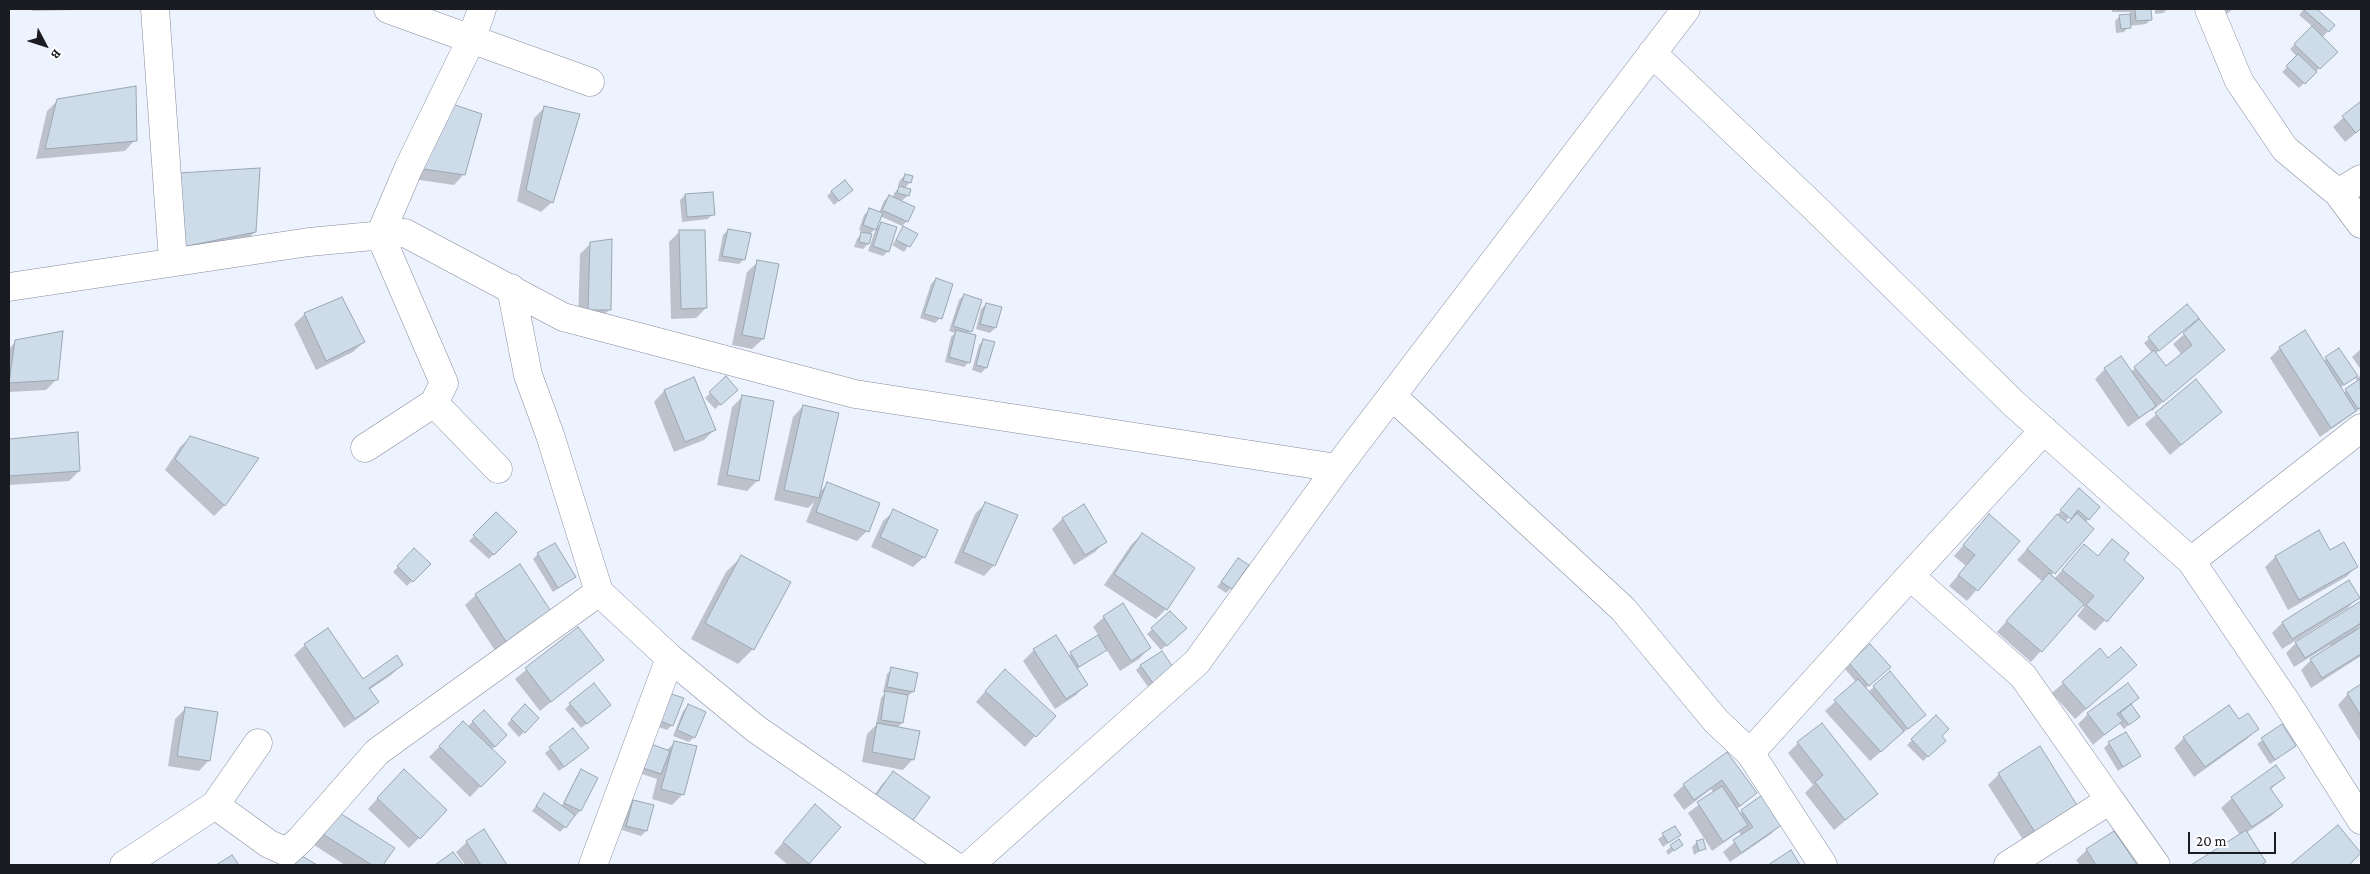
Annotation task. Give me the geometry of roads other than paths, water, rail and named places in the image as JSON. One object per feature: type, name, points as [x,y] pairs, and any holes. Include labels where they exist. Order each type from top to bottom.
[{"type":"street","points":[[155,9],[173,261]]},
{"type":"street","points":[[388,9],[590,82]]},
{"type":"street","points":[[365,448],[434,403],[444,383],[380,235],[409,167],[471,40],[482,9]]},
{"type":"street","points":[[970,865],[1197,662],[1336,468],[1686,9]]},
{"type":"street","points":[[2208,9],[2238,81],[2285,149],[2338,193],[2361,224]]},
{"type":"street","points":[[1652,53],[2044,430],[2191,561],[2285,700],[2361,819]]},
{"type":"street","points":[[2338,193],[2361,179]]},
{"type":"street","points":[[9,287],[308,242],[405,233],[563,317],[855,394],[1336,468]]},
{"type":"street","points":[[510,288],[528,375],[550,435],[599,592],[670,658],[756,729],[953,865]]},
{"type":"street","points":[[1392,396],[1623,609],[1716,721],[1750,753],[1823,865]]},
{"type":"street","points":[[434,403],[498,469]]},
{"type":"street","points":[[2191,561],[2361,428]]},
{"type":"street","points":[[1750,753],[2044,430]]},
{"type":"street","points":[[1910,576],[2023,676],[2156,865]]},
{"type":"street","points":[[215,805],[269,844],[287,852],[300,840],[376,752],[599,592]]},
{"type":"street","points":[[593,865],[670,658]]},
{"type":"street","points":[[124,865],[215,805],[258,743]]},
{"type":"street","points":[[2008,865],[2110,800]]}]
